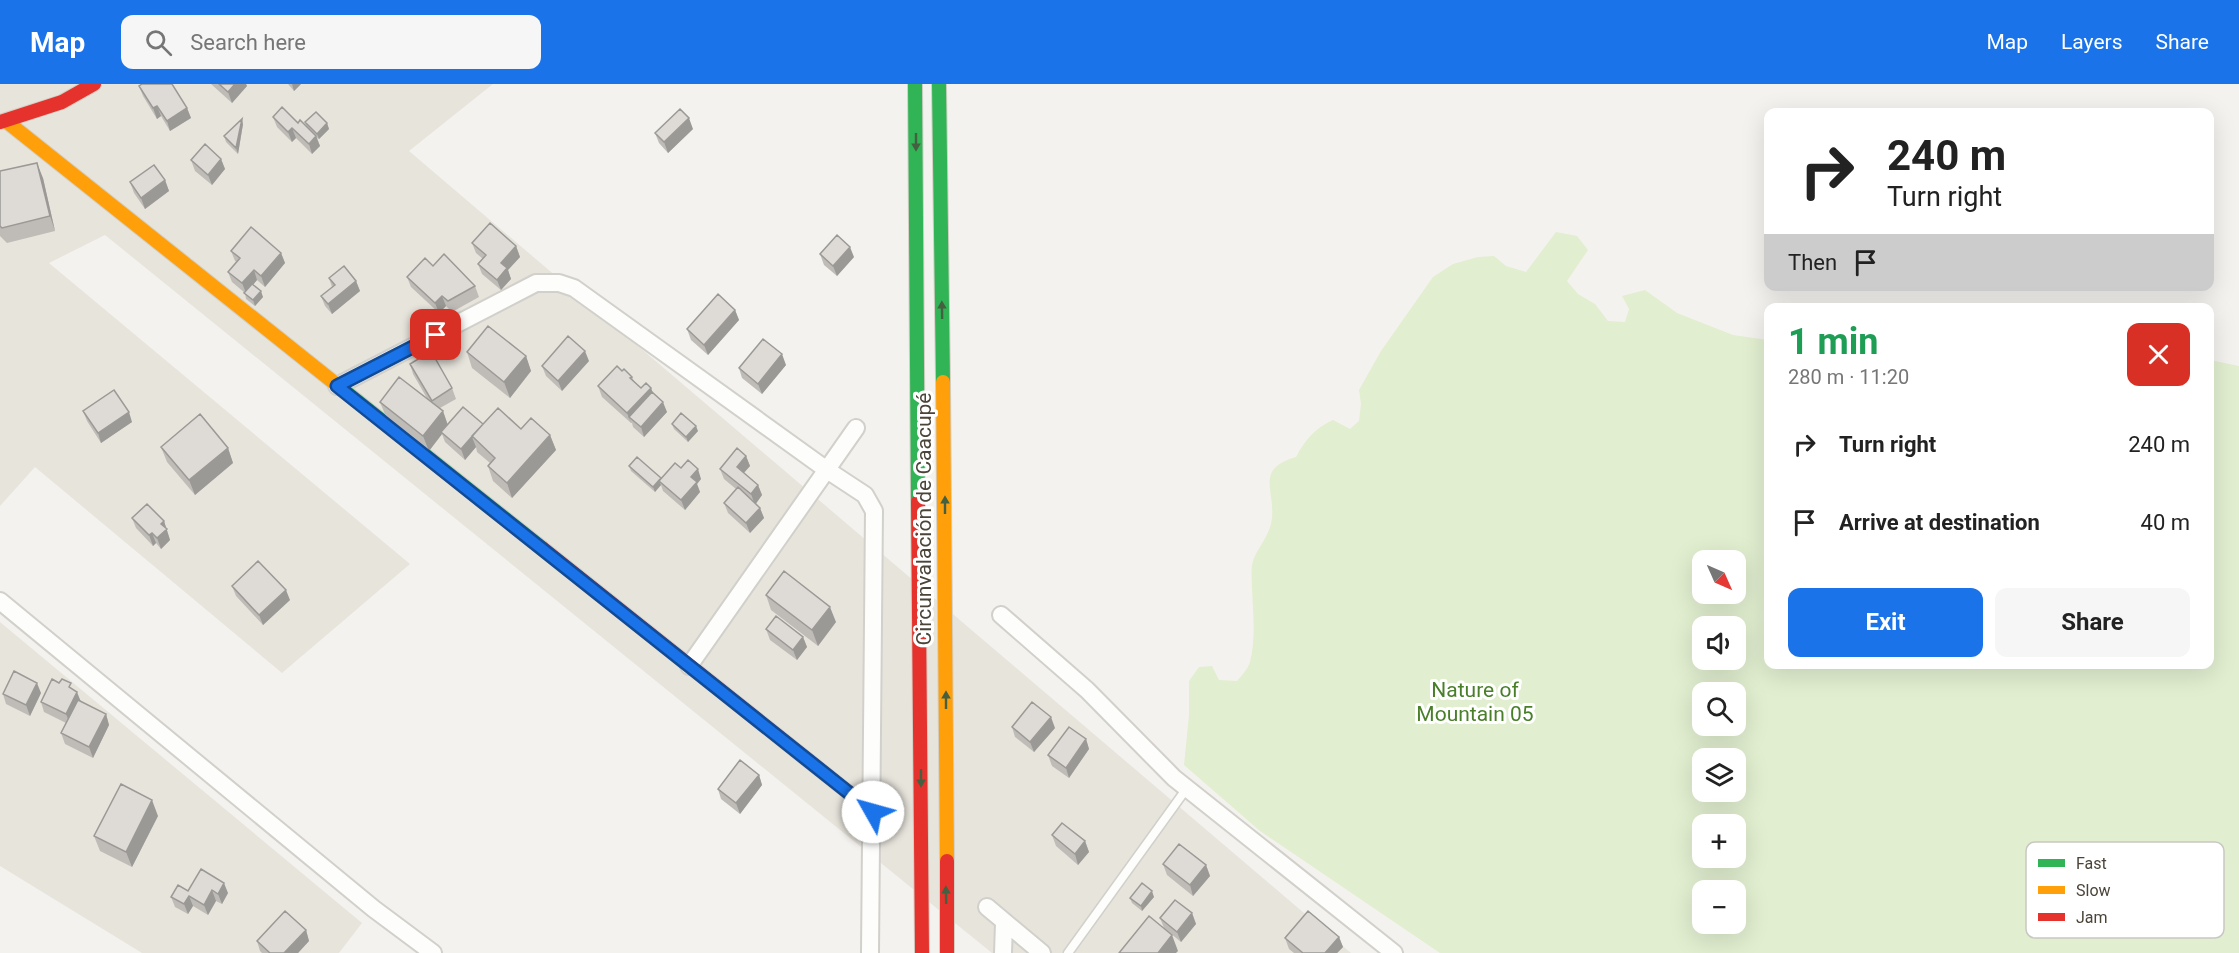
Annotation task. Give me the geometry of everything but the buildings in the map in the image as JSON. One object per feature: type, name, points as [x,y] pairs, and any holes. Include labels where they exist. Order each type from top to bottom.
[{"type":"main road","points":[[3,122],[62,102],[94,84]]},
{"type":"main road","name":"Circunvalación de Caacupé","points":[[915,84],[922,953]]},
{"type":"main road","name":"Circunvalación de Caacupé","points":[[939,84],[945,482],[947,953]]},
{"type":"main road","points":[[3,122],[873,812]]},
{"type":"street","points":[[337,386],[536,283],[559,283],[574,288],[865,495],[874,511],[870,953]]},
{"type":"street","points":[[689,666],[856,428]]},
{"type":"street","points":[[0,601],[374,909],[433,953]]},
{"type":"street","points":[[1001,615],[1087,690],[1174,778],[1394,953]]},
{"type":"street","points":[[987,907],[1042,953]]},
{"type":"street","points":[[1003,953],[1004,923]]},
{"type":"lane","points":[[1068,953],[1186,788]]},
{"type":"shaded area","points":[[0,84],[493,84],[409,151],[1351,953],[992,953],[105,235],[49,263],[410,564],[282,673],[35,467],[0,506]]},
{"type":"shaded area","points":[[0,622],[362,923],[339,953],[142,953],[0,866]]},
{"type":"green space","name":"Nature of Mountain 05","points":[[1556,232],[1577,236],[1588,250],[1567,281],[1578,294],[1595,304],[1608,321],[1625,322],[1629,309],[1622,296],[1645,290],[1677,313],[1733,335],[1764,339],[1764,669],[2214,669],[2214,361],[2239,366],[2239,953],[1440,953],[1260,831],[1184,765],[1189,715],[1189,681],[1199,667],[1212,666],[1219,680],[1237,681],[1250,662],[1254,635],[1252,565],[1271,524],[1270,483],[1275,468],[1296,457],[1311,435],[1326,423],[1333,420],[1350,429],[1359,421],[1361,404],[1359,390],[1381,351],[1433,277],[1453,264],[1478,257],[1494,256],[1506,266],[1526,272]]},
{"type":"traffic: fast","points":[[915,84],[918,502]]},
{"type":"traffic: fast","points":[[939,84],[943,382]]},
{"type":"traffic: fast","points":[[337,385],[542,548]]},
{"type":"traffic: slow","points":[[6,121],[337,385]]},
{"type":"traffic: slow","points":[[943,382],[947,861]]},
{"type":"traffic: jam","points":[[0,122],[62,102],[94,84]]},
{"type":"traffic: jam","points":[[918,502],[922,953]]},
{"type":"traffic: jam","points":[[542,548],[873,812]]},
{"type":"traffic: jam","points":[[947,861],[947,953]]},
{"type":"route","points":[[436,335],[337,386],[873,812]]}]
